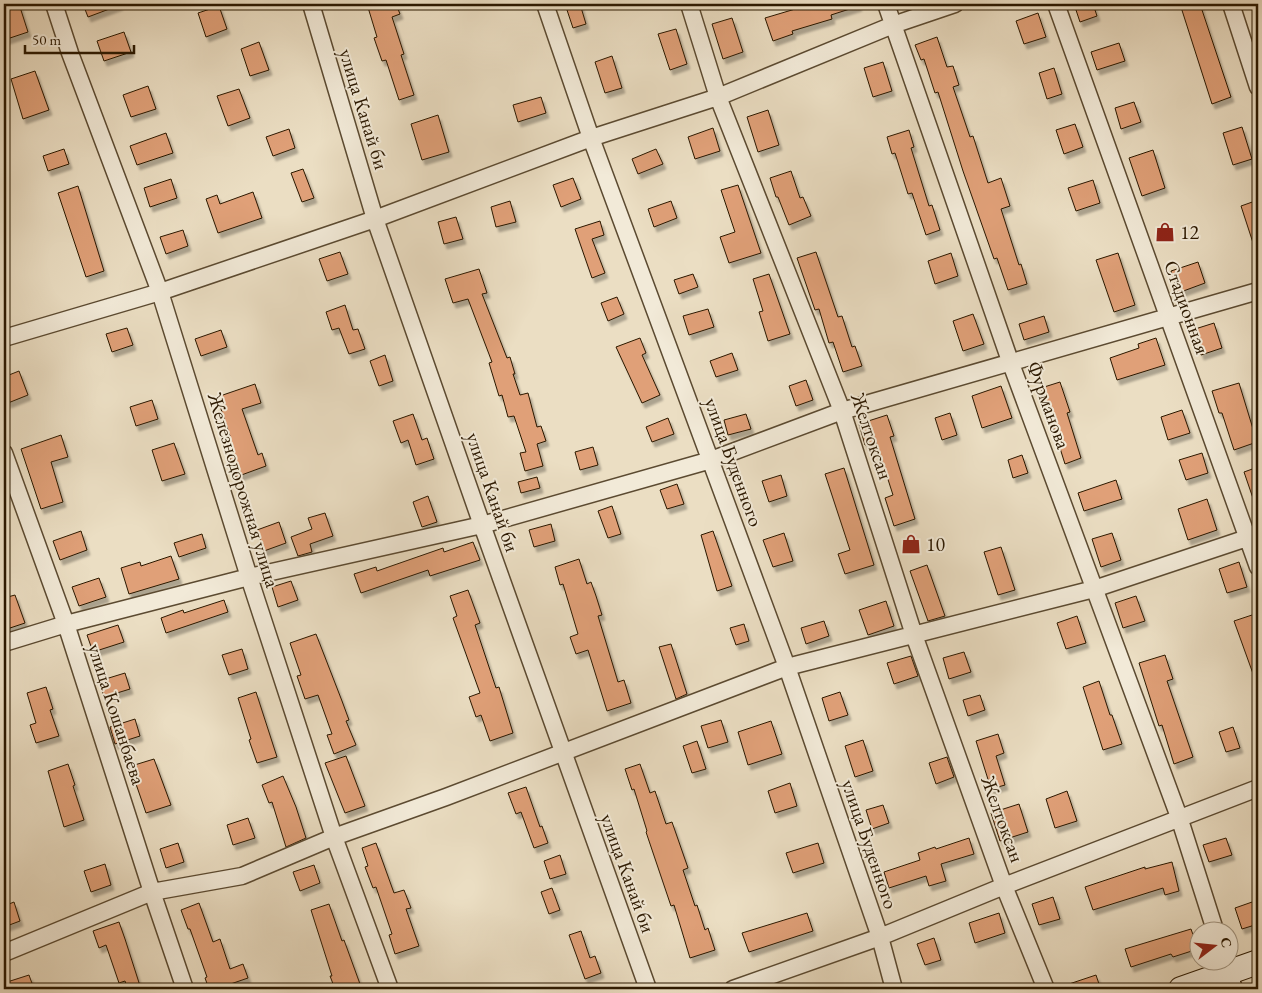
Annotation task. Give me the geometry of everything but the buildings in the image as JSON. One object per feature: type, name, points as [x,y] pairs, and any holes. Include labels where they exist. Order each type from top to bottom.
[{"type":"main road","points":[[1182,989],[1229,974],[1258,962]]},
{"type":"street","name":"Железнодорожная улица","points":[[54,4],[70,53],[160,292],[248,577],[334,837],[390,989]]},
{"type":"street","name":"улица Канай би","points":[[311,4],[375,219],[562,752],[648,989]]},
{"type":"street","name":"улица Буденного","points":[[546,4],[591,138],[787,667],[880,937],[894,989]]},
{"type":"street","name":"Желтоксан","points":[[689,4],[718,97],[842,410],[914,635],[1004,886],[1046,989]]},
{"type":"street","name":"Фурманова","points":[[886,4],[1010,361],[1179,817],[1212,920]]},
{"type":"street","points":[[4,338],[160,292],[375,219],[591,138],[718,97],[893,24],[955,4]]},
{"type":"street","name":"Стадионная","points":[[1056,4],[1258,567]]},
{"type":"street","points":[[1231,4],[1258,87]]},
{"type":"street","points":[[4,643],[66,624],[248,577],[482,525],[711,460],[842,410],[1258,291]]},
{"type":"street","name":"улица Кошанбаева","points":[[4,453],[66,624],[185,989]]},
{"type":"street","points":[[4,953],[152,892],[242,876],[334,837],[446,797],[787,667],[1094,589],[1247,538]]},
{"type":"street","points":[[734,989],[880,937],[1179,817],[1258,788]]},
{"type":"place","name":"12","points":[[1165,232]]},
{"type":"place","name":"10","points":[[911,544]]}]
